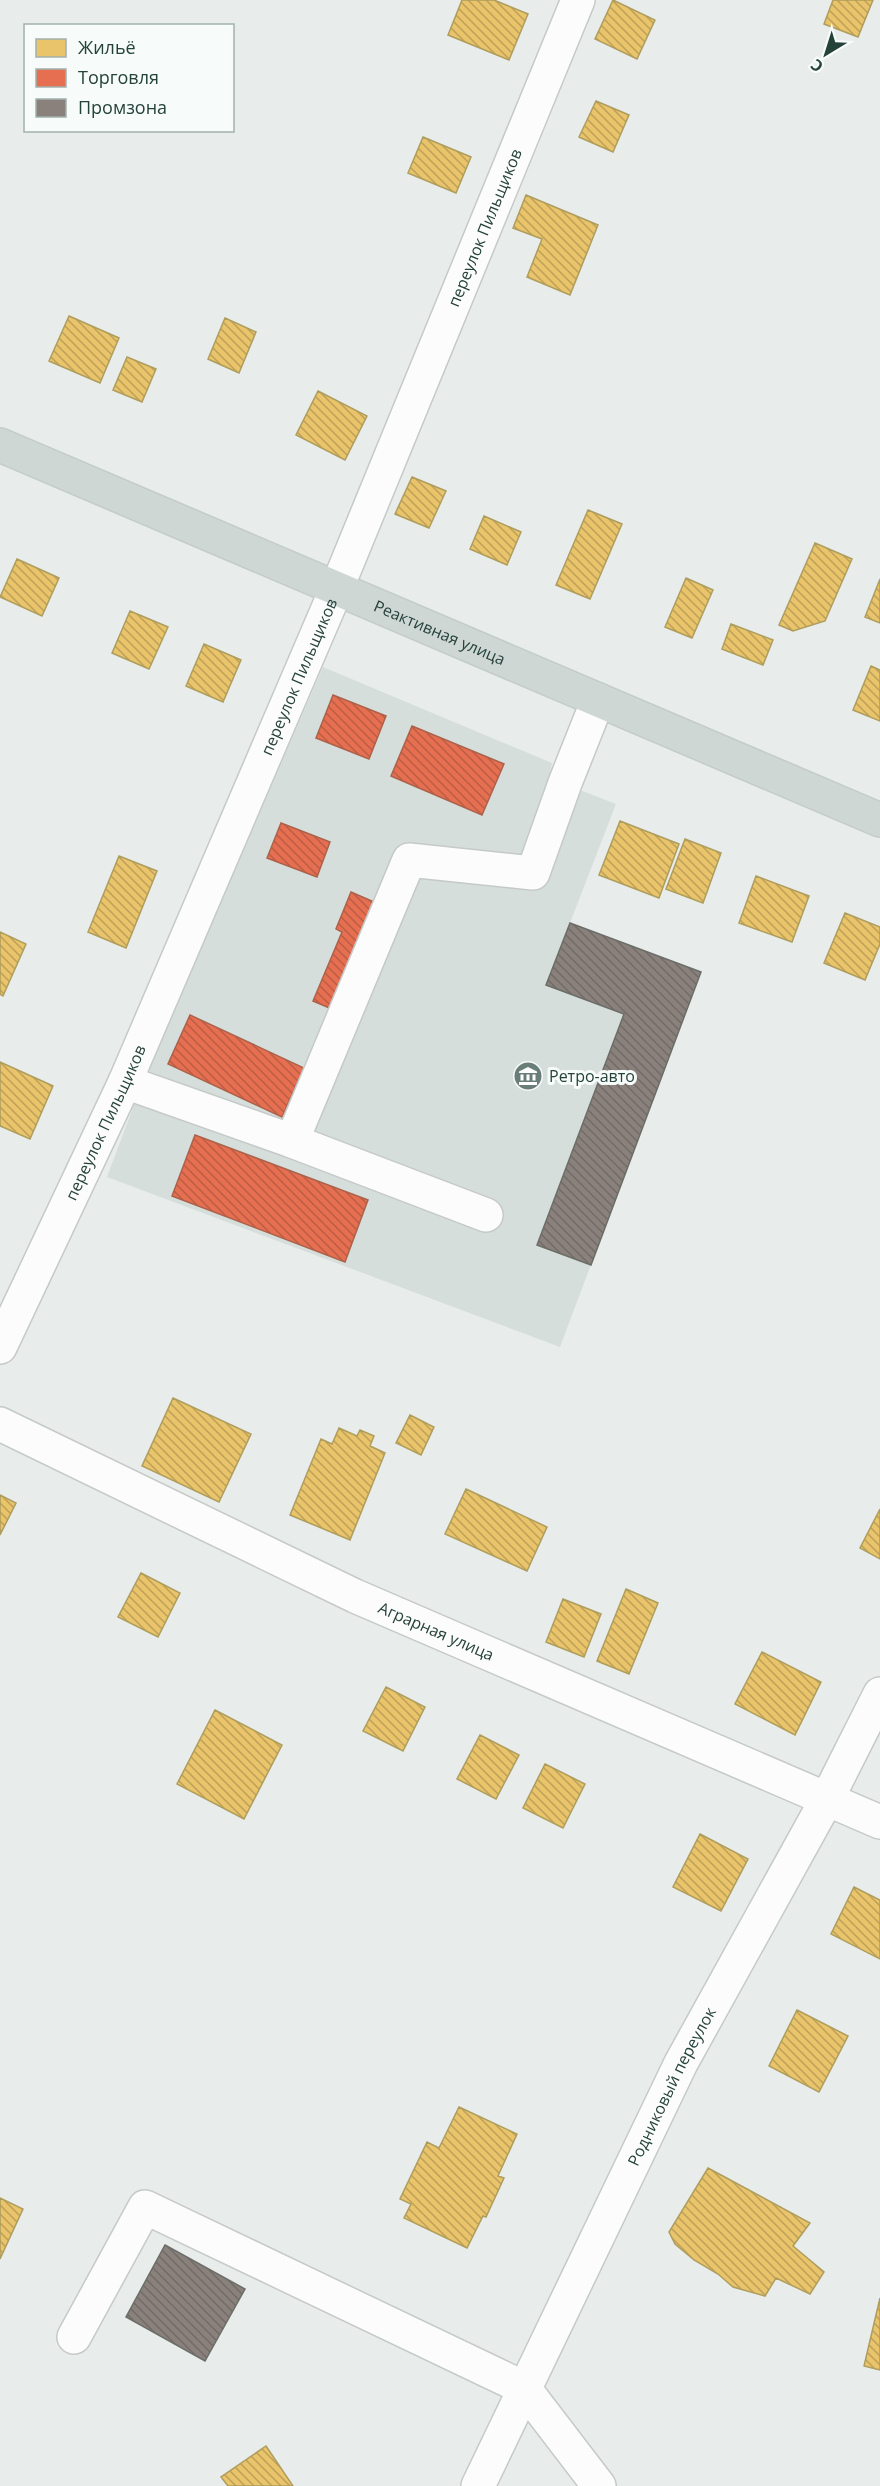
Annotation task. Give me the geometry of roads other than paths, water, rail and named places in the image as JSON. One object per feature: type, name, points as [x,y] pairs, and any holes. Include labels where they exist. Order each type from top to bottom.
[{"type":"main road","name":"Реактивная улица","points":[[0,445],[880,820]]},
{"type":"street","name":"переулок Пильщиков","points":[[0,1347],[125,1082],[336,590],[578,0]]},
{"type":"street","points":[[292,1141],[409,860],[533,873],[598,700]]},
{"type":"street","points":[[125,1082],[292,1141],[486,1215]]},
{"type":"street","name":"Аграрная улица","points":[[0,1424],[355,1596],[880,1822]]},
{"type":"street","name":"Родниковый переулок","points":[[478,2486],[681,2063],[827,1799],[880,1694]]},
{"type":"street","points":[[74,2337],[145,2207],[524,2388],[599,2486]]},
{"type":"place","name":"Ретро-авто","points":[[528,1076]]}]
